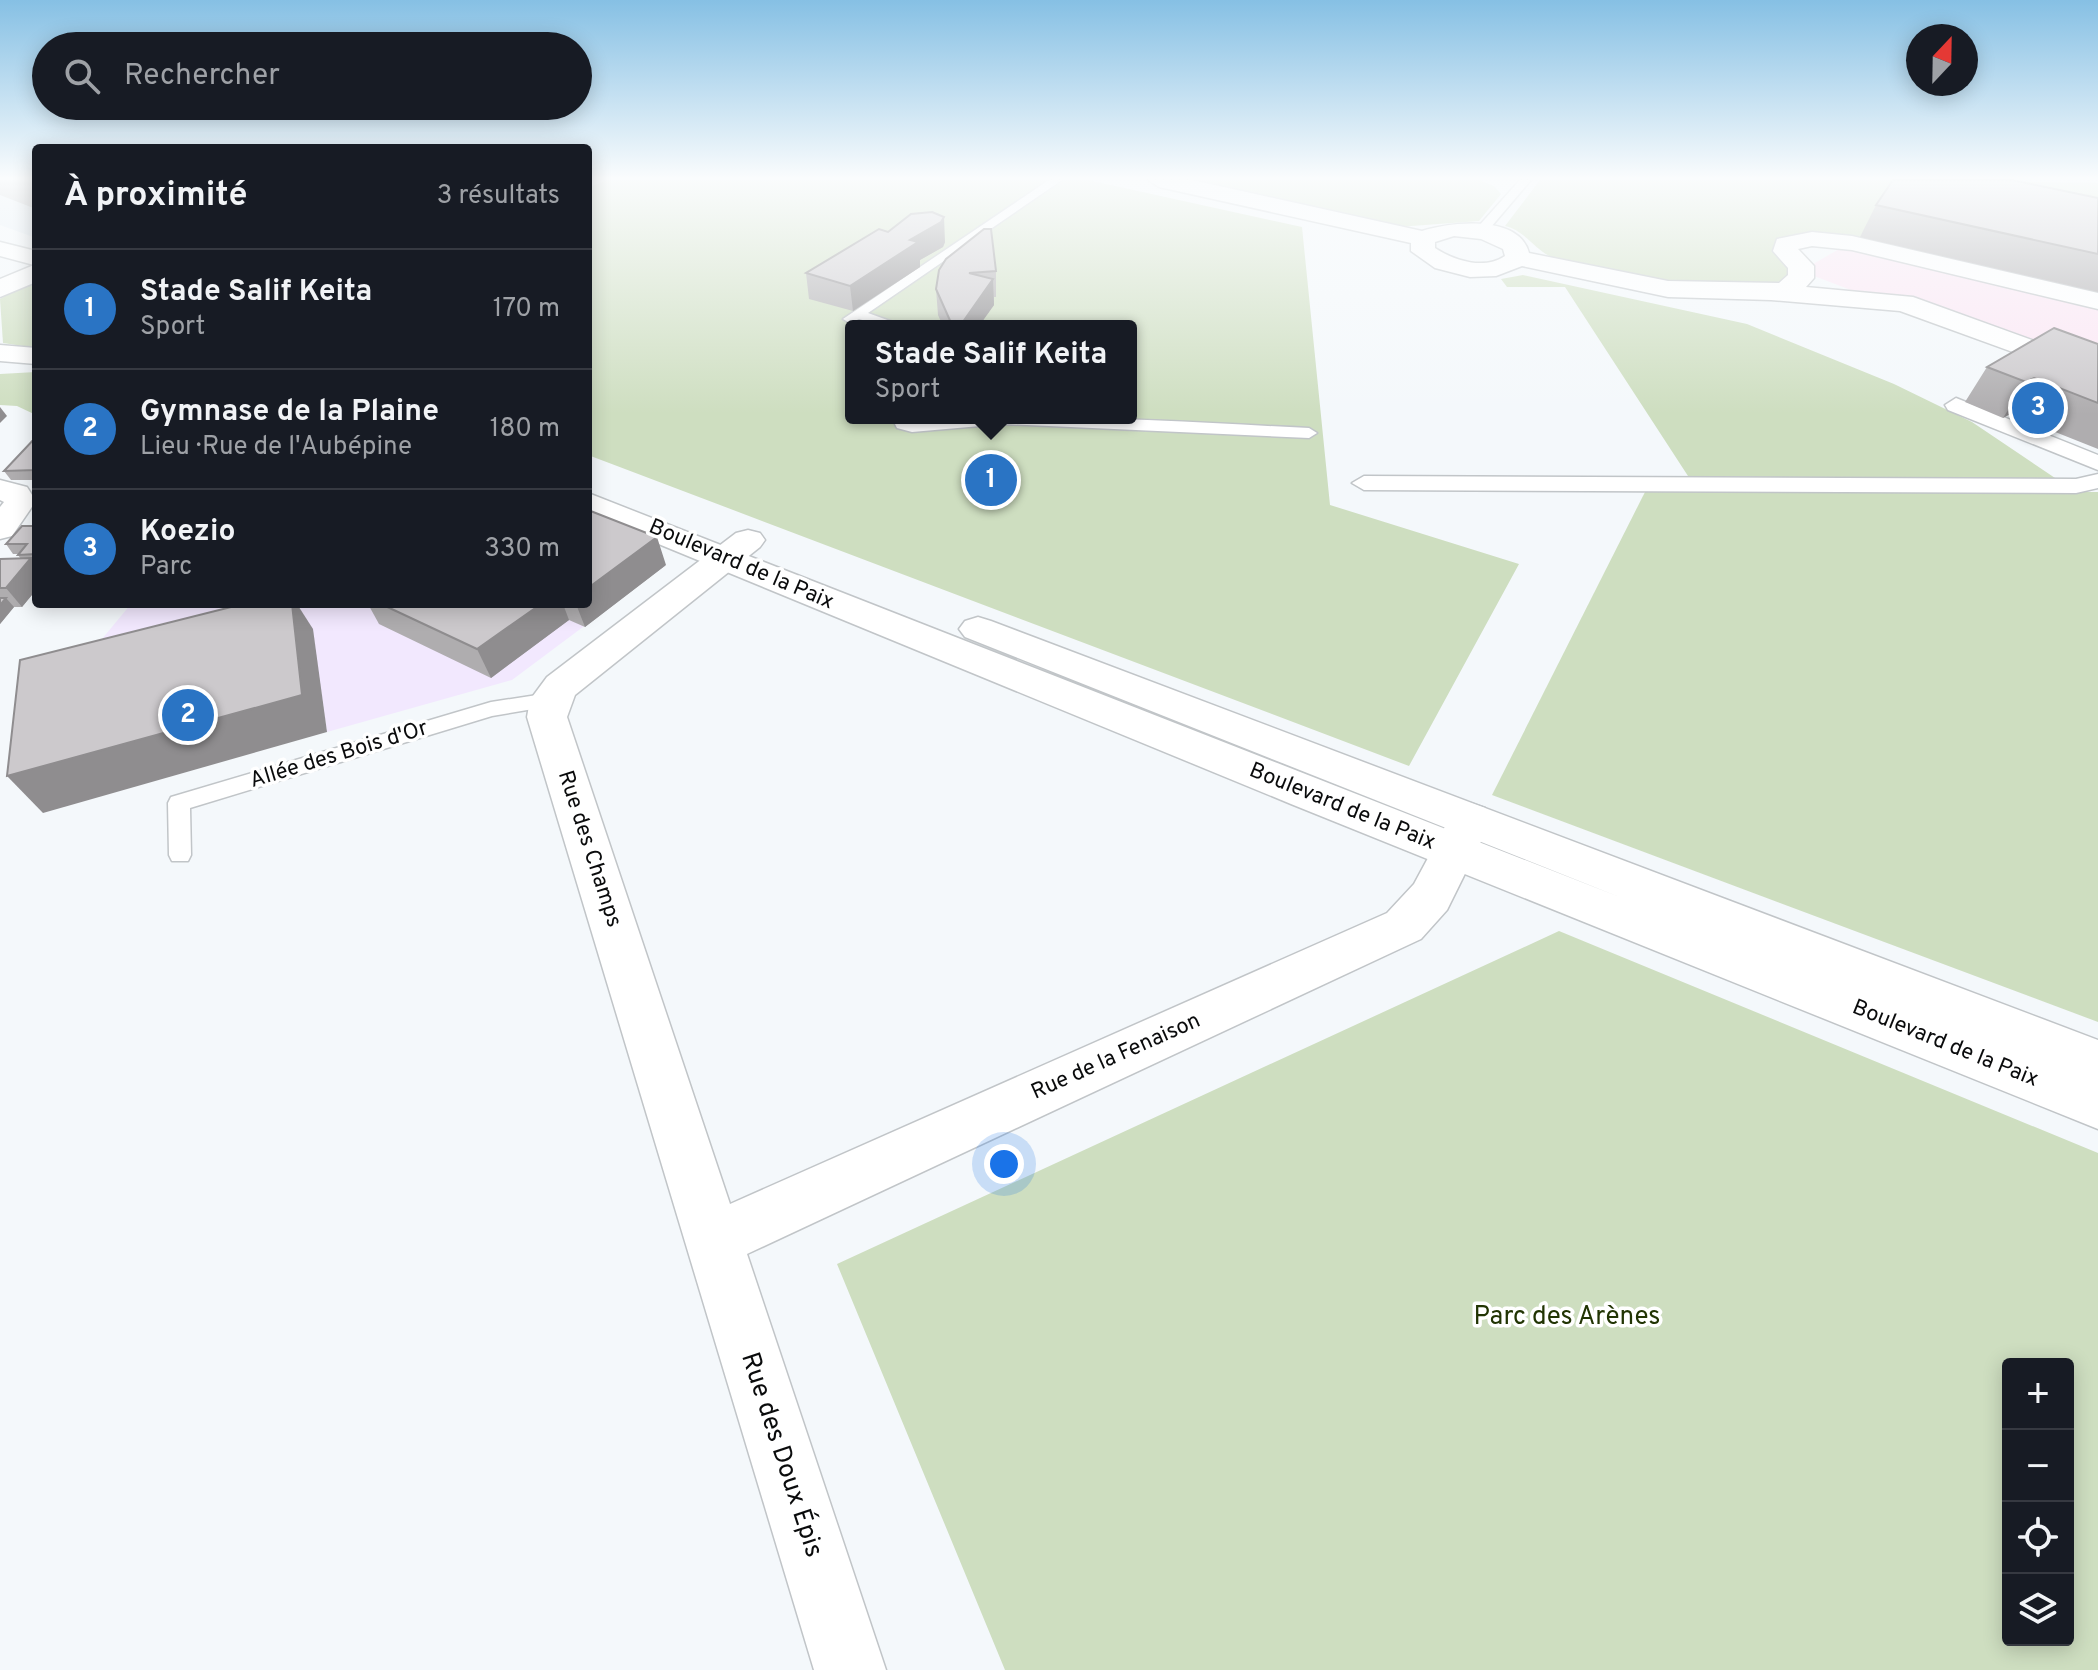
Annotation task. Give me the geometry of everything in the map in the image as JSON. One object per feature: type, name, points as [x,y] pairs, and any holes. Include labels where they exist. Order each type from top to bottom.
[{"type":"street","points":[[1431,258],[1460,267],[1499,268],[1518,258],[1668,289],[1771,292],[1904,303],[2098,374]]},
{"type":"street","points":[[1771,292],[1787,289],[1801,278],[1801,266],[1792,258]]},
{"type":"street","points":[[1915,258],[2098,301]]},
{"type":"street","points":[[0,289],[32,274]]},
{"type":"street","points":[[2087,484],[1962,408],[2098,463]]},
{"type":"street","name":"Boulevard de la Paix","points":[[592,480],[735,550]]},
{"type":"street","points":[[1364,483],[2087,484]]},
{"type":"street","points":[[0,529],[20,506],[19,494]]},
{"type":"street","name":"Boulevard de la Paix","points":[[592,504],[735,550],[1463,836],[2098,1105]]},
{"type":"street","points":[[550,700],[571,677],[735,550]]},
{"type":"street","name":"Rue des Champs","points":[[550,700],[550,726],[713,1240]]},
{"type":"street","name":"Boulevard de la Paix","points":[[1463,836],[2098,1063]]},
{"type":"street","name":"Rue de la Fenaison","points":[[713,1240],[1404,926],[1424,907],[1463,836]]},
{"type":"street","name":"Rue des Doux Épis","points":[[713,1240],[850,1670]]},
{"type":"lane","points":[[868,320],[854,317],[942,258]]},
{"type":"lane","points":[[902,424],[912,427],[946,424]]},
{"type":"lane","points":[[1112,424],[1309,433]]},
{"type":"lane","name":"Allée des Bois d'Or","points":[[180,855],[179,803],[491,709],[550,700]]},
{"type":"shaded area","points":[[1824,258],[2098,258],[2098,384],[1801,271]]},
{"type":"shaded area","points":[[666,565],[512,680],[327,732],[312,629],[53,698],[128,608],[592,608],[592,602]]},
{"type":"green space","points":[[592,258],[1305,258],[1330,505],[1519,564],[1409,766],[592,457]]},
{"type":"green space","points":[[1554,258],[1794,258],[1792,277],[1769,284],[1741,287],[1709,287],[1641,279]]},
{"type":"green space","points":[[1523,275],[1747,324],[1894,384],[1972,422],[2058,480],[1688,476],[1565,287],[1507,287],[1501,279]]},
{"type":"green space","points":[[32,280],[32,347],[3,343],[0,299]]},
{"type":"green space","points":[[32,372],[32,413],[17,406],[0,405],[0,374]]},
{"type":"green space","points":[[1646,490],[2098,492],[2098,1022],[1492,795]]},
{"type":"green space","name":"Parc des Arènes","points":[[1559,931],[2098,1153],[2098,1670],[1005,1670],[837,1264]]},
{"type":"building","points":[[831,258],[893,258],[850,286],[806,273]]},
{"type":"building","points":[[994,258],[996,271],[969,273],[993,279],[964,320],[950,320],[936,289],[939,270],[946,259]]},
{"type":"building","points":[[2054,328],[2098,344],[2098,403],[2034,378],[2026,382],[1987,367]]},
{"type":"building","points":[[32,441],[32,470],[4,471]]},
{"type":"building","points":[[592,512],[657,537],[592,585]]},
{"type":"building","points":[[22,526],[32,526],[32,554],[18,555],[27,544],[6,544]]},
{"type":"building","points":[[31,558],[6,588],[0,588],[0,559]]},
{"type":"building","points":[[227,608],[292,608],[302,695],[7,776],[20,660]]},
{"type":"building","points":[[390,608],[535,608],[477,649]]},
{"type":"place","name":"Koezio","points":[[2038,408]]},
{"type":"place","name":"Stade Salif Keita","points":[[991,480]]},
{"type":"place","name":"Gymnase de la Plaine","points":[[188,715]]}]
